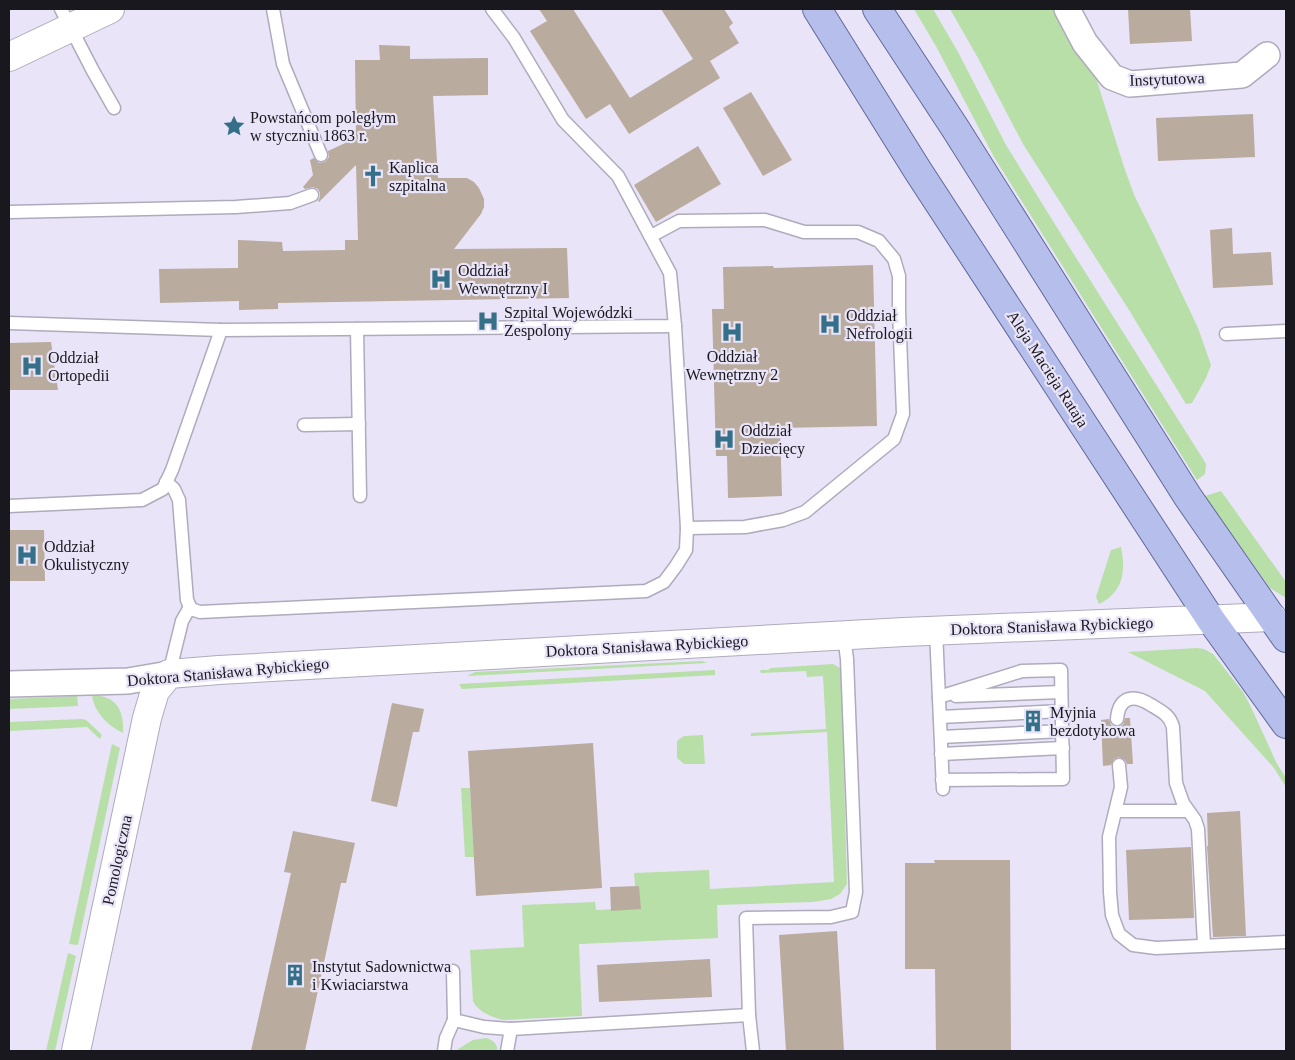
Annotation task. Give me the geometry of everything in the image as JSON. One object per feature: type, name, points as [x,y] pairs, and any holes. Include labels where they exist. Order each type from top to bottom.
[{"type":"main road","name":"Aleja Macieja Rataja","points":[[817,9],[918,170],[1211,620],[1286,724]]},
{"type":"main road","points":[[877,9],[955,128],[1188,497],[1281,624]]},
{"type":"street","points":[[9,57],[66,18],[110,9]]},
{"type":"street","name":"Instytutowa","points":[[1067,9],[1085,43],[1112,77],[1130,84],[1242,75],[1267,55]]},
{"type":"street","name":"Doktora Stanisława Rybickiego","points":[[9,684],[128,681],[170,674],[238,669],[936,631],[1211,620],[1281,624]]},
{"type":"street","name":"Pomologiczna","points":[[76,1051],[147,718],[155,691],[170,674]]},
{"type":"lane","points":[[277,9],[283,64],[321,155]]},
{"type":"lane","points":[[166,482],[174,489],[180,500],[187,600],[191,609],[200,612],[646,591],[664,582],[676,566],[686,550],[687,528],[670,273],[618,176],[563,120],[514,38],[492,9]]},
{"type":"lane","points":[[66,18],[114,108]]},
{"type":"lane","points":[[9,212],[236,207],[290,203],[312,195]]},
{"type":"lane","points":[[651,236],[679,220],[765,220],[804,232],[858,232],[879,241],[894,259],[899,276],[903,414],[894,439],[805,512],[783,520],[745,527],[687,528]]},
{"type":"lane","points":[[9,324],[221,330],[675,326]]},
{"type":"lane","points":[[357,329],[360,496]]},
{"type":"lane","points":[[9,506],[142,500],[164,489],[221,330]]},
{"type":"lane","points":[[1226,334],[1286,331]]},
{"type":"lane","points":[[304,424],[359,424]]},
{"type":"lane","points":[[170,674],[182,621],[190,607]]},
{"type":"lane","points":[[936,631],[941,754],[943,785],[1064,778],[1061,670],[1022,671],[939,697]]},
{"type":"lane","points":[[753,1051],[749,1014],[746,918],[831,917],[852,912],[856,892],[847,659],[844,636]]},
{"type":"lane","points":[[939,697],[1061,692]]},
{"type":"lane","points":[[1116,719],[1117,711],[1121,705],[1130,698],[1135,698],[1145,701],[1169,717],[1173,727],[1176,783],[1198,829],[1204,945]]},
{"type":"lane","points":[[940,717],[1062,710]]},
{"type":"lane","points":[[941,737],[1062,731]]},
{"type":"lane","points":[[941,754],[1063,748]]},
{"type":"lane","points":[[1119,765],[1121,787],[1109,837],[1112,914],[1119,934],[1133,945],[1156,948],[1286,942]]},
{"type":"lane","points":[[1116,811],[1188,810]]},
{"type":"lane","points":[[444,1051],[446,1038],[454,1020],[453,971]]},
{"type":"lane","points":[[454,1020],[484,1027],[511,1029],[749,1014]]},
{"type":"lane","points":[[506,1051],[511,1029]]},
{"type":"green space","points":[[914,9],[933,9],[958,52],[1006,145],[1206,464],[1205,474],[1197,480],[994,157],[937,48]]},
{"type":"green space","points":[[950,9],[1058,9],[1097,81],[1135,197],[1198,328],[1211,365],[1192,403],[1186,404],[1129,310],[1023,144]]},
{"type":"green space","points":[[1221,491],[1286,582],[1286,598],[1270,588],[1205,496]]},
{"type":"green space","points":[[1121,547],[1123,573],[1121,580],[1113,594],[1099,604],[1096,597],[1111,550]]},
{"type":"green space","points":[[1204,649],[1213,654],[1243,692],[1277,764],[1286,778],[1286,787],[1274,768],[1205,691],[1128,652]]},
{"type":"green space","points":[[702,661],[707,663],[467,676],[475,672]]},
{"type":"green space","points":[[833,664],[840,668],[841,673],[847,884],[840,894],[831,899],[813,902],[717,905],[718,938],[579,944],[582,1016],[503,1020],[490,1016],[475,1005],[473,1001],[470,950],[524,947],[522,905],[595,902],[596,910],[637,908],[634,873],[709,870],[710,889],[834,882],[827,732],[751,736],[751,733],[826,729],[823,676],[807,677],[806,671],[761,673],[760,670]]},
{"type":"green space","points":[[715,670],[715,675],[462,689],[459,684]]},
{"type":"green space","points":[[92,695],[108,698],[113,701],[120,711],[123,733],[103,718],[93,701]]},
{"type":"green space","points":[[77,696],[78,706],[9,709],[9,699]]},
{"type":"green space","points":[[86,720],[102,735],[100,739],[87,727],[9,731],[9,722]]},
{"type":"green space","points":[[703,735],[705,764],[684,764],[677,758],[677,741],[684,736]]},
{"type":"green space","points":[[112,744],[120,748],[78,945],[69,944]]},
{"type":"green space","points":[[461,788],[470,788],[474,857],[465,857]]},
{"type":"green space","points":[[68,953],[76,956],[55,1051],[46,1051]]},
{"type":"green space","points":[[486,1038],[497,1046],[497,1051],[461,1051],[458,1049],[473,1040]]},
{"type":"building","points":[[539,9],[573,9],[630,98],[693,59],[661,9],[724,9],[733,23],[729,27],[739,43],[710,61],[720,78],[629,134],[610,104],[586,119],[530,31],[547,21]]},
{"type":"building","points":[[1128,9],[1190,9],[1192,41],[1130,44]]},
{"type":"building","points":[[379,45],[410,46],[410,59],[488,58],[488,95],[433,96],[438,178],[467,178],[479,188],[484,199],[484,207],[481,214],[454,249],[567,248],[569,298],[278,303],[278,309],[239,310],[239,301],[160,303],[159,269],[238,268],[238,240],[282,242],[283,251],[345,250],[345,240],[358,240],[356,165],[319,202],[320,193],[318,189],[313,187],[305,189],[303,187],[313,175],[310,160],[314,158],[319,163],[325,162],[329,157],[328,151],[356,138],[355,60],[380,60]]},
{"type":"building","points":[[751,92],[792,160],[763,176],[723,108]]},
{"type":"building","points":[[1253,114],[1255,157],[1158,161],[1156,118]]},
{"type":"building","points":[[698,146],[721,184],[656,222],[634,185]]},
{"type":"building","points":[[1232,228],[1233,254],[1271,252],[1273,285],[1213,288],[1210,230]]},
{"type":"building","points":[[873,265],[877,426],[780,428],[782,496],[728,498],[727,456],[716,456],[712,309],[724,309],[723,267],[773,266],[774,268]]},
{"type":"building","name":"Oddział Ortopedii","points":[[51,342],[58,390],[9,390],[9,343]]},
{"type":"building","name":"Oddział Okulistyczny","points":[[9,530],[44,530],[45,581],[9,581]]},
{"type":"building","points":[[392,703],[424,709],[419,732],[413,732],[397,807],[371,801]]},
{"type":"building","points":[[1125,718],[1130,718],[1133,764],[1127,764],[1125,760],[1119,757],[1114,759],[1111,765],[1103,766],[1101,720],[1109,719],[1111,725],[1116,727],[1123,725]]},
{"type":"building","points":[[593,743],[602,888],[476,896],[468,751]]},
{"type":"building","points":[[1240,811],[1246,936],[1213,937],[1207,846],[1207,813]]},
{"type":"building","name":"Instytut Sadownictwa i Kwiaciarstwa","points":[[293,831],[355,843],[346,883],[341,883],[305,1051],[251,1051],[291,873],[284,872]]},
{"type":"building","points":[[1191,847],[1194,918],[1129,920],[1126,850]]},
{"type":"building","points":[[934,860],[1010,860],[1011,1051],[936,1051],[935,969],[905,969],[905,863],[935,863]]},
{"type":"building","points":[[639,886],[641,909],[611,911],[610,887]]},
{"type":"building","points":[[837,931],[844,1051],[786,1051],[779,935]]},
{"type":"building","points":[[710,959],[712,997],[599,1002],[597,965]]},
{"type":"place","name":"Powstańcom poległym w styczniu 1863 r.","points":[[234,126]]},
{"type":"place","name":"Kaplica szpitalna","points":[[373,176]]},
{"type":"place","name":"Oddział Wewnętrzny I","points":[[441,279]]},
{"type":"place","name":"Szpital Wojewódzki Zespolony","points":[[488,321]]},
{"type":"place","name":"Oddział Nefrologii","points":[[830,324]]},
{"type":"place","name":"Oddział Wewnętrzny 2","points":[[732,332]]},
{"type":"place","name":"Oddział Ortopedii","points":[[32,366]]},
{"type":"place","name":"Oddział Dziecięcy","points":[[724,439]]},
{"type":"place","name":"Oddział Okulistyczny","points":[[27,555]]},
{"type":"place","name":"Myjnia bezdotykowa","points":[[1033,721]]},
{"type":"place","name":"Instytut Sadownictwa i Kwiaciarstwa","points":[[295,975]]}]
